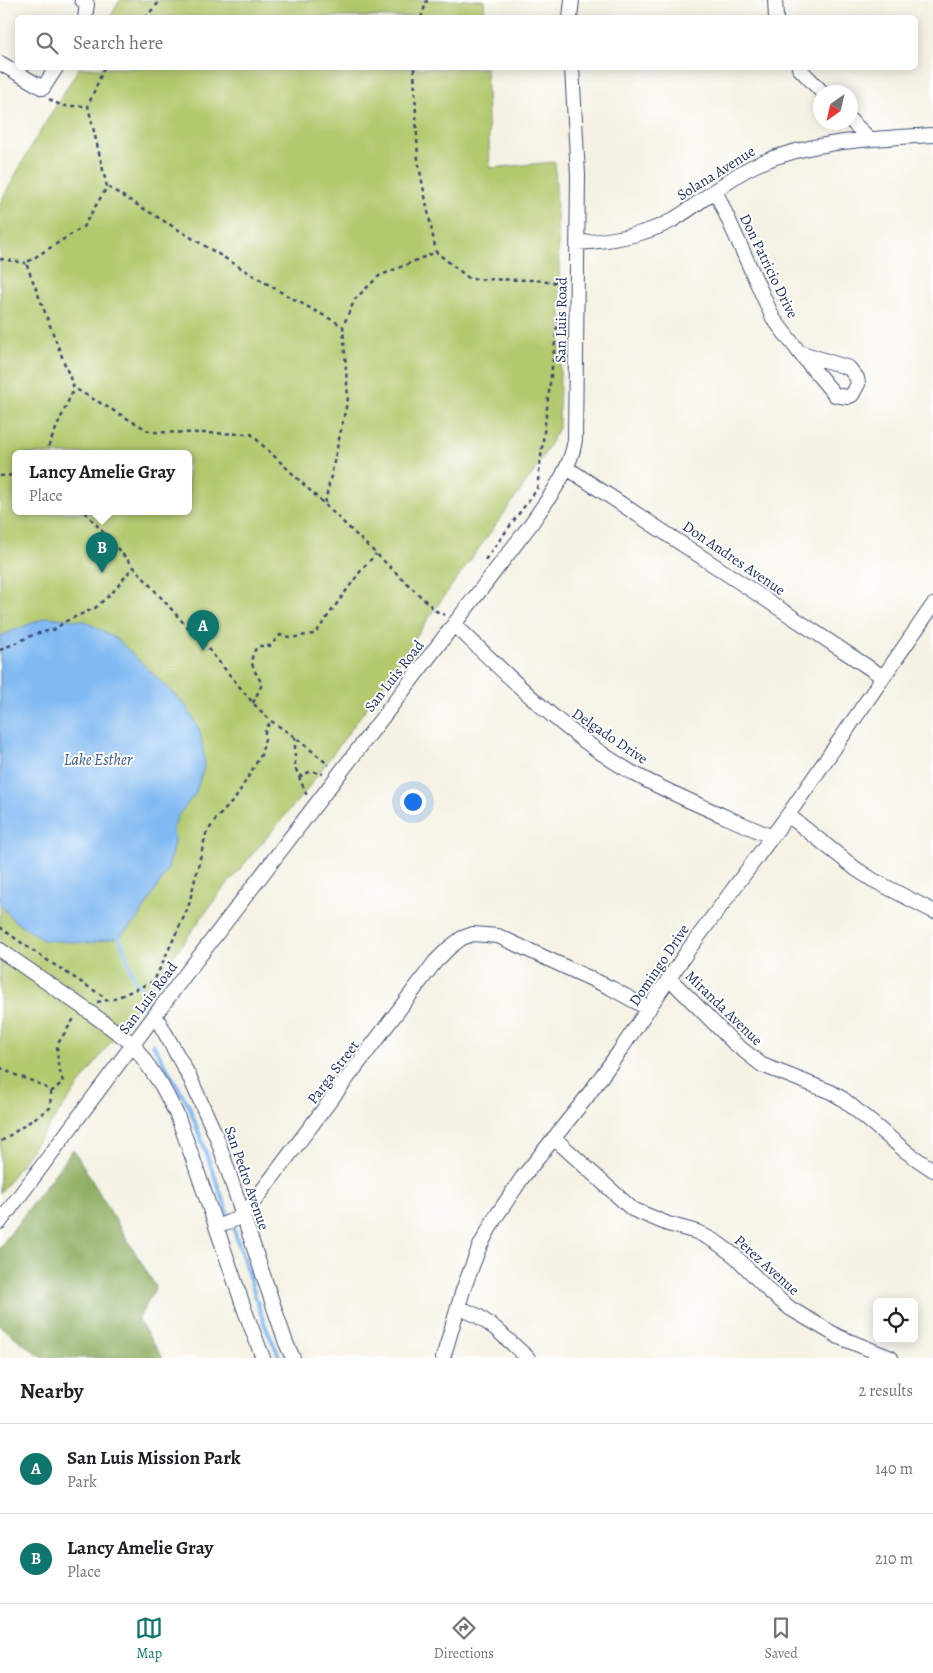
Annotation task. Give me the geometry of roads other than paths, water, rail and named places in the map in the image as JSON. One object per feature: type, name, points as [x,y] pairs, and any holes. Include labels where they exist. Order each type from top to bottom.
[{"type":"street","points":[[82,0],[86,4],[85,15]]},
{"type":"street","points":[[570,15],[572,0]]},
{"type":"street","points":[[775,0],[776,15]]},
{"type":"street","points":[[0,63],[43,88],[55,70]]},
{"type":"street","name":"San Luis Road","points":[[0,1222],[155,1015],[531,524],[567,468],[575,440],[578,243],[578,175],[572,70]]},
{"type":"street","points":[[801,70],[815,85]]},
{"type":"street","points":[[858,128],[870,139]]},
{"type":"street","name":"Solana Avenue","points":[[578,243],[596,242],[658,227],[757,164],[783,154],[804,148],[870,139],[933,135]]},
{"type":"street","name":"Don Patricio Drive","points":[[715,190],[773,318],[799,352]]},
{"type":"street","name":"Don Andres Avenue","points":[[567,468],[883,677]]},
{"type":"street","name":"Domingo Drive","points":[[443,1358],[458,1307],[479,1248],[495,1218],[522,1178],[586,1098],[717,910],[788,816],[933,605]]},
{"type":"street","name":"Delgado Drive","points":[[454,624],[531,698],[566,728],[598,751],[667,790],[772,836]]},
{"type":"street","points":[[788,816],[856,869],[873,880],[933,911]]},
{"type":"street","name":"Parga Street","points":[[217,1227],[243,1216],[435,962],[462,938],[473,934],[498,936],[611,988],[648,1009]]},
{"type":"street","points":[[0,950],[133,1044],[162,1086],[177,1115],[263,1358]]},
{"type":"street","name":"Miranda Avenue","points":[[670,978],[734,1043],[762,1065],[831,1092],[843,1099],[908,1153],[933,1170]]},
{"type":"street","name":"San Pedro Avenue","points":[[155,1015],[190,1078],[217,1138],[286,1343],[293,1358]]},
{"type":"street","name":"Perez Avenue","points":[[554,1138],[632,1209],[668,1224],[697,1232],[716,1242],[734,1256],[791,1310],[839,1338],[891,1358]]},
{"type":"street","points":[[458,1307],[478,1316],[496,1329],[528,1358]]},
{"type":"water","name":"Lake Esther","points":[[47,617],[85,621],[118,640],[186,706],[200,731],[205,764],[195,794],[178,816],[173,829],[174,842],[168,869],[138,919],[119,937],[90,943],[43,940],[13,920],[0,904],[0,636]]},
{"type":"waterway","points":[[117,934],[135,980],[146,995],[149,1003],[137,1022]]},
{"type":"waterway","points":[[153,1044],[189,1106],[229,1216]]},
{"type":"waterway","points":[[234,1230],[264,1323],[280,1358]]},
{"type":"place","name":"Lancy Amelie Gray","points":[[102,573]]},
{"type":"place","name":"San Luis Mission Park","points":[[203,651]]}]
